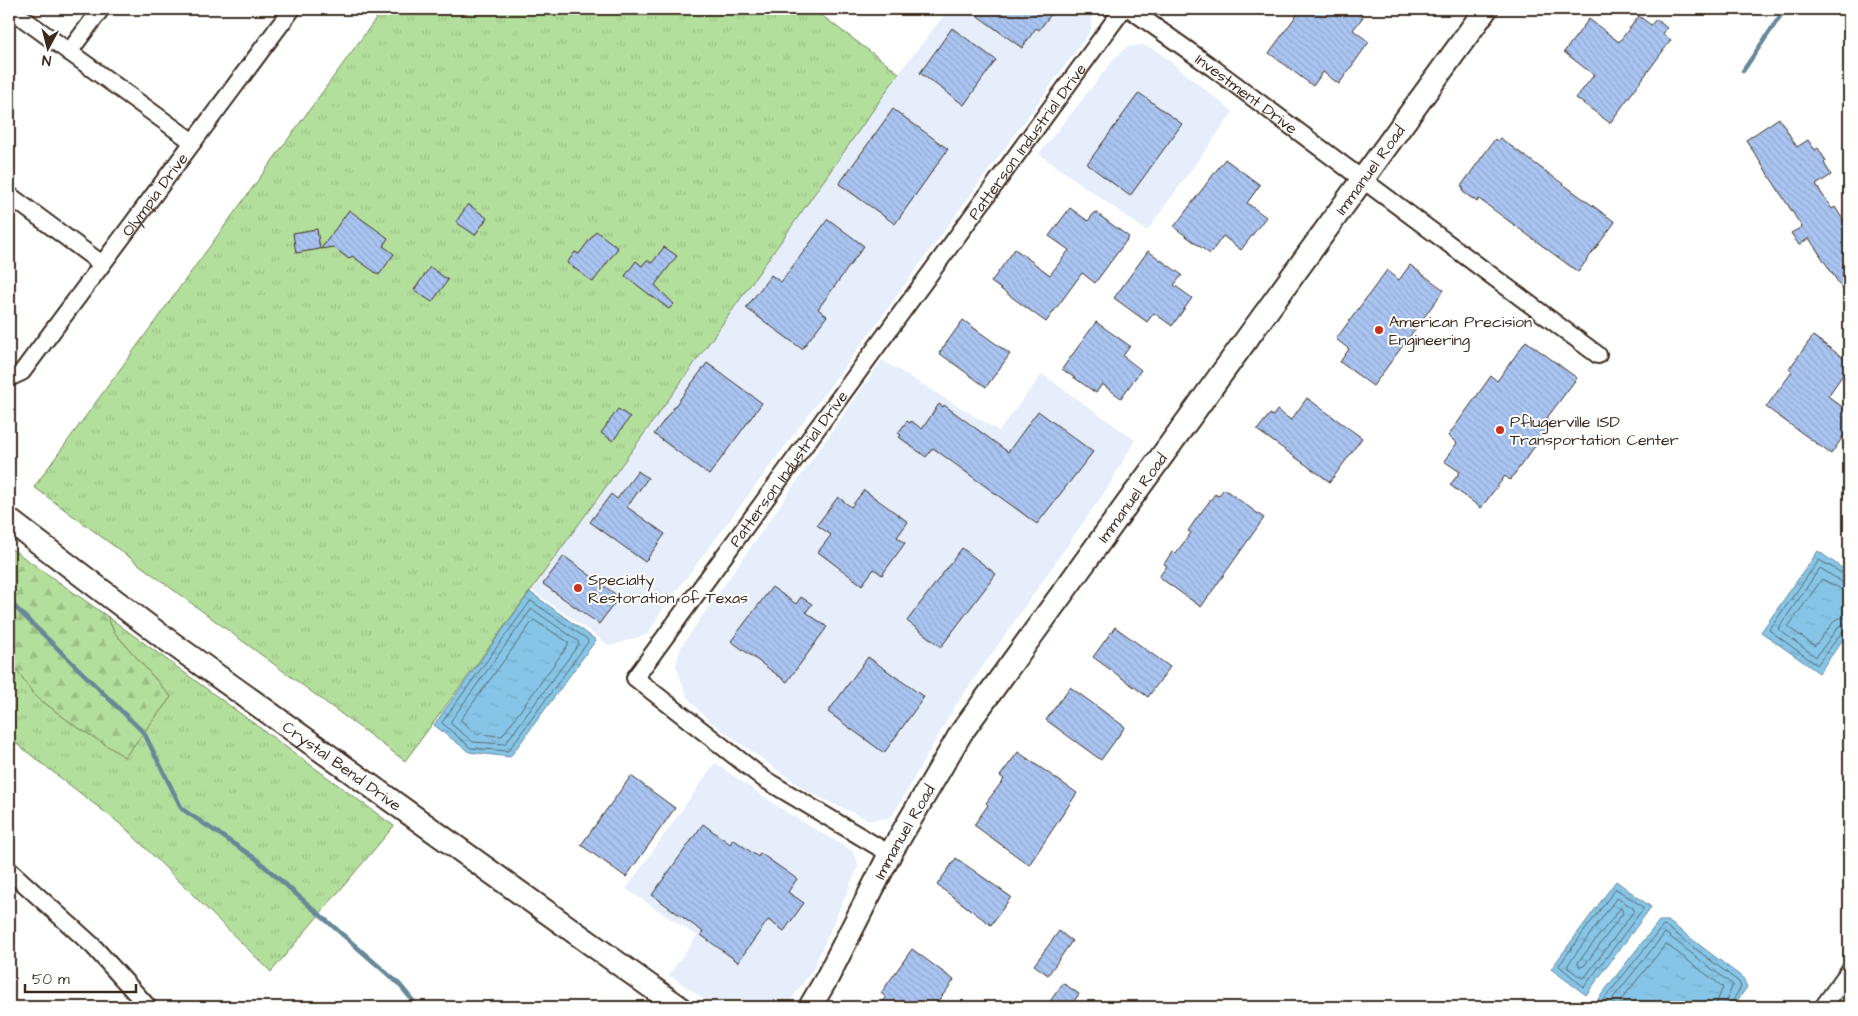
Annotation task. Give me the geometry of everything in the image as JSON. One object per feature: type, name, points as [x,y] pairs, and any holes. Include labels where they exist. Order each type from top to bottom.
[{"type":"street","points":[[10,9],[193,142]]},
{"type":"street","points":[[69,52],[101,9]]},
{"type":"street","name":"Olympia Drive","points":[[11,378],[22,372],[292,9]]},
{"type":"street","name":"Patterson Industrial Drive","points":[[890,854],[764,780],[636,678],[1122,9]]},
{"type":"street","name":"Investment Drive","points":[[1130,9],[1598,355]]},
{"type":"street","name":"Immanuel Road","points":[[810,1007],[827,978],[890,854],[962,732],[1486,9]]},
{"type":"street","points":[[9,195],[102,264]]},
{"type":"street","name":"Crystal Bend Drive","points":[[9,520],[159,634],[679,1007]]},
{"type":"street","points":[[9,870],[93,946],[148,1007]]},
{"type":"street","points":[[1823,1007],[1849,971]]},
{"type":"shaded area","points":[[949,9],[1090,9],[1091,30],[866,338],[660,613],[648,634],[610,646],[530,589],[899,73]]},
{"type":"shaded area","points":[[1143,45],[1156,50],[1233,112],[1147,231],[1039,154],[1115,58],[1126,47]]},
{"type":"shaded area","points":[[882,360],[999,431],[1042,374],[1135,440],[1108,487],[954,708],[893,815],[885,819],[869,820],[808,792],[708,720],[687,697],[676,665],[682,645]]},
{"type":"shaded area","points":[[715,763],[786,812],[852,851],[859,865],[813,969],[786,1007],[716,1007],[669,975],[697,936],[626,889]]},
{"type":"green space","points":[[383,9],[813,9],[899,73],[655,418],[405,761],[34,487]]},
{"type":"green space","points":[[9,547],[107,616],[114,632],[171,697],[125,757],[74,725],[34,695],[9,658]]},
{"type":"green space","points":[[107,616],[394,826],[271,972],[124,827],[9,738],[9,658],[34,695],[74,725],[125,756],[171,697],[114,632]]},
{"type":"water","points":[[1818,551],[1849,573],[1849,631],[1819,673],[1761,632]]},
{"type":"water","points":[[530,592],[596,640],[510,757],[469,752],[434,725]]},
{"type":"water","points":[[1616,881],[1651,907],[1586,995],[1551,969]]},
{"type":"water","points":[[1659,921],[1668,921],[1743,978],[1747,987],[1733,1007],[1604,1007],[1598,999]]},
{"type":"building","points":[[968,9],[1055,9],[1039,30],[1036,28],[1022,48]]},
{"type":"building","points":[[1301,9],[1352,9],[1363,17],[1353,30],[1369,42],[1339,84],[1323,72],[1313,86],[1269,53]]},
{"type":"building","points":[[1639,16],[1651,25],[1656,19],[1667,28],[1663,34],[1671,40],[1610,123],[1576,98],[1594,75],[1564,52],[1589,19],[1619,42]]},
{"type":"building","points":[[952,28],[996,60],[964,105],[920,73]]},
{"type":"building","points":[[1139,93],[1182,124],[1130,196],[1087,164]]},
{"type":"building","points":[[893,109],[948,149],[895,224],[839,184]]},
{"type":"building","points":[[1779,118],[1797,147],[1808,140],[1815,150],[1818,148],[1826,161],[1824,163],[1831,175],[1816,185],[1832,209],[1835,207],[1849,229],[1849,299],[1809,238],[1799,245],[1791,233],[1802,227],[1746,140]]},
{"type":"building","points":[[1500,138],[1615,222],[1578,272],[1479,199],[1477,202],[1463,192],[1463,187],[1461,186],[1495,139],[1497,141]]},
{"type":"building","points":[[1225,159],[1260,185],[1247,203],[1266,217],[1241,250],[1223,236],[1210,254],[1174,227]]},
{"type":"building","points":[[468,204],[487,218],[475,235],[456,222]]},
{"type":"building","points":[[1070,208],[1088,221],[1095,212],[1129,237],[1095,283],[1082,273],[1046,322],[991,282],[1015,249],[1050,275],[1069,250],[1049,236]]},
{"type":"building","points":[[349,210],[388,238],[383,246],[394,254],[379,275],[352,256],[349,259],[333,247],[321,249]]},
{"type":"building","points":[[828,219],[864,246],[818,309],[827,316],[802,349],[746,308],[771,275],[781,282]]},
{"type":"building","points":[[317,229],[320,249],[296,253],[293,233]]},
{"type":"building","points":[[596,231],[618,248],[593,282],[567,263],[575,252],[579,254]]},
{"type":"building","points":[[664,247],[677,256],[655,285],[674,304],[669,309],[625,276],[636,261],[642,266],[647,260],[652,263]]},
{"type":"building","points":[[1148,251],[1182,275],[1174,285],[1192,298],[1172,326],[1154,313],[1147,322],[1114,298]]},
{"type":"building","name":"American Precision Engineering","points":[[1410,265],[1444,290],[1373,386],[1340,362],[1349,349],[1336,339],[1387,270],[1399,280]]},
{"type":"building","points":[[430,267],[448,280],[432,302],[414,290]]},
{"type":"building","points":[[963,320],[1010,354],[986,387],[939,353]]},
{"type":"building","points":[[1096,322],[1130,346],[1123,356],[1141,370],[1121,398],[1102,384],[1096,393],[1062,369]]},
{"type":"building","points":[[1813,336],[1849,362],[1849,366],[1828,396],[1849,412],[1849,428],[1831,454],[1766,407],[1792,372],[1789,369]]},
{"type":"building","name":"Pflugerville ISD Transportation Center","points":[[1526,341],[1577,378],[1546,419],[1552,423],[1510,480],[1505,476],[1481,508],[1450,485],[1460,472],[1444,461],[1457,443],[1448,436],[1491,376],[1497,381]]},
{"type":"building","points":[[707,363],[762,403],[709,475],[654,434]]},
{"type":"building","points":[[1307,398],[1362,438],[1330,482],[1257,430],[1270,414],[1273,416],[1277,410],[1291,420]]},
{"type":"building","points":[[939,404],[943,407],[944,405],[1008,452],[1038,411],[1093,452],[1037,524],[933,448],[926,457],[899,437],[901,435],[898,433],[907,421],[910,423],[911,421],[922,429]]},
{"type":"building","points":[[618,409],[630,417],[613,441],[601,433]]},
{"type":"building","points":[[638,471],[648,478],[627,507],[665,534],[645,562],[590,522],[611,494],[617,499]]},
{"type":"building","points":[[1224,489],[1264,518],[1201,607],[1159,577],[1167,566],[1164,564],[1172,552],[1175,554],[1191,533],[1188,531],[1196,519],[1215,494],[1218,496]]},
{"type":"building","points":[[864,490],[908,522],[897,537],[905,543],[882,575],[874,569],[862,585],[818,552],[831,535],[817,525],[838,497],[851,507]]},
{"type":"building","points":[[962,548],[996,574],[941,647],[907,621]]},
{"type":"building","points":[[564,556],[619,597],[599,624],[543,584]]},
{"type":"building","points":[[772,587],[796,604],[801,597],[812,604],[806,612],[827,627],[787,682],[731,641]]},
{"type":"building","points":[[1115,627],[1170,667],[1148,697],[1093,657]]},
{"type":"building","points":[[868,657],[924,697],[884,753],[828,712]]},
{"type":"building","points":[[1070,687],[1125,727],[1101,760],[1046,720]]},
{"type":"building","points":[[1018,752],[1077,793],[1029,865],[974,825],[988,805],[986,803],[1004,779],[1000,776]]},
{"type":"building","points":[[631,776],[675,808],[626,877],[581,845]]},
{"type":"building","points":[[703,824],[730,844],[733,839],[758,857],[760,853],[797,879],[788,892],[804,903],[784,931],[768,920],[738,962],[701,935],[703,932],[652,895]]},
{"type":"building","points":[[956,858],[1011,897],[991,925],[937,885]]},
{"type":"building","points":[[1059,931],[1072,941],[1048,975],[1034,965]]},
{"type":"building","points":[[912,949],[954,980],[934,1007],[879,1007],[886,997],[881,993]]},
{"type":"building","points":[[1063,983],[1079,994],[1070,1007],[1046,1007]]},
{"type":"waterway","points":[[1743,71],[1785,9]]},
{"type":"waterway","points":[[9,601],[144,733],[182,809],[255,858],[399,984],[418,1007]]},
{"type":"place","name":"American Precision Engineering","points":[[1379,330]]},
{"type":"place","name":"Pflugerville ISD Transportation Center","points":[[1500,430]]},
{"type":"place","name":"Specialty Restoration of Texas","points":[[578,588]]}]
